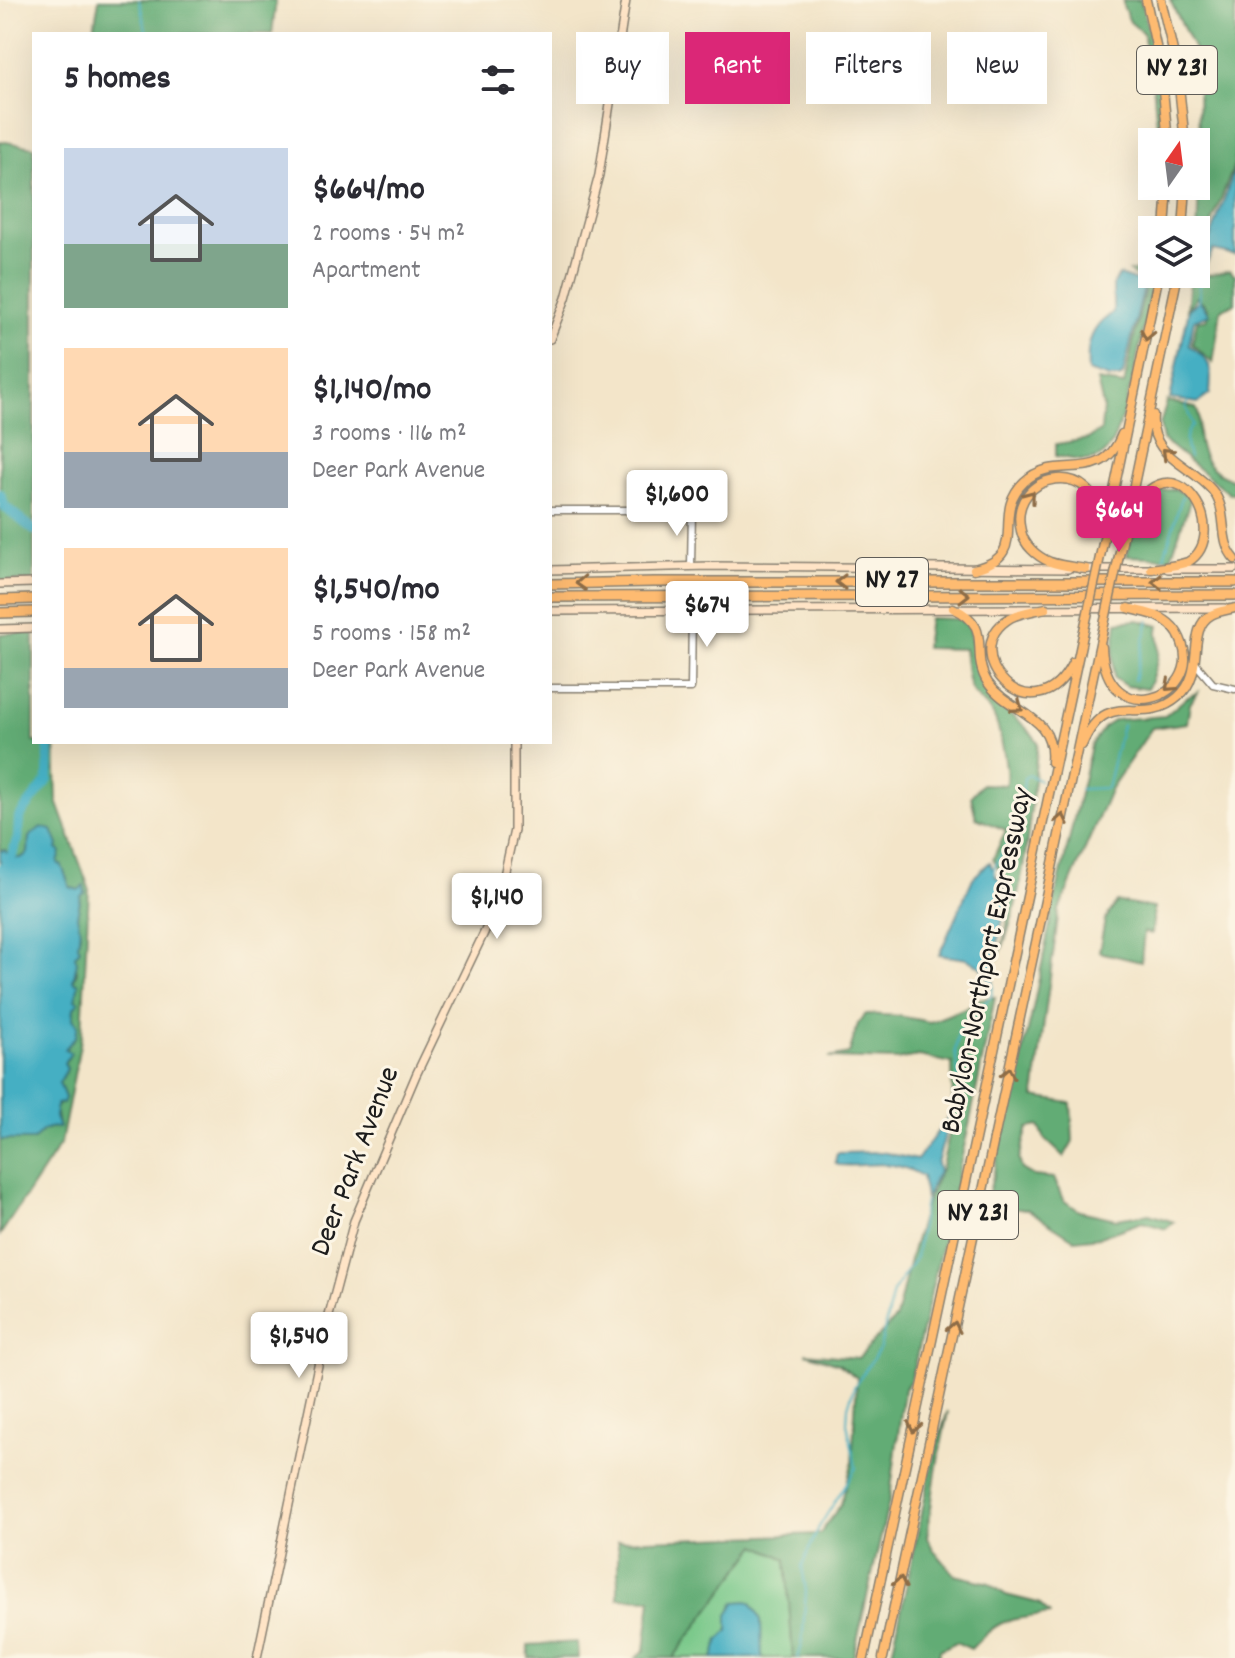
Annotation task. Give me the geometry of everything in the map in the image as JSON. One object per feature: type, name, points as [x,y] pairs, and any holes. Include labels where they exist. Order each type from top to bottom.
[{"type":"highway","name":"NY 27","points":[[552,584],[1235,582]]},
{"type":"highway","name":"NY 27","points":[[552,597],[1235,595]]},
{"type":"highway","points":[[0,600],[32,598]]},
{"type":"highway","points":[[0,613],[32,612]]},
{"type":"main road","points":[[552,334],[566,298],[599,175],[626,0]]},
{"type":"main road","name":"NY 231","points":[[1146,0],[1158,54],[1166,128]]},
{"type":"main road","name":"NY 231","points":[[1161,0],[1177,68],[1183,128]]},
{"type":"main road","name":"Babylon-Northport Expressway","points":[[864,1658],[1156,288]]},
{"type":"main road","name":"Babylon-Northport Expressway","points":[[883,1658],[1175,288]]},
{"type":"main road","points":[[1157,375],[1152,426],[1156,439],[1164,453],[1203,481],[1217,496],[1224,513],[1226,545],[1235,559]]},
{"type":"main road","points":[[974,569],[994,563],[1003,554],[1007,542],[1009,506],[1023,482],[1044,469],[1086,467],[1104,460],[1117,444],[1131,410]]},
{"type":"main road","points":[[1086,569],[1050,562],[1030,548],[1021,534],[1019,523],[1020,511],[1027,496],[1039,485],[1055,479],[1067,479],[1083,485],[1092,492],[1100,506],[1103,543]]},
{"type":"main road","points":[[1125,528],[1142,495],[1159,485],[1183,484],[1205,499],[1213,524],[1206,547],[1189,561],[1151,569]]},
{"type":"main road","points":[[552,570],[691,566],[1235,569]]},
{"type":"main road","points":[[0,584],[32,583]]},
{"type":"main road","points":[[953,608],[971,618],[977,627],[981,667],[990,685],[1037,721],[1047,735],[1052,753],[1045,811]]},
{"type":"main road","points":[[1046,608],[1015,616],[998,629],[991,652],[993,666],[1000,679],[1021,692],[1043,693],[1062,681],[1079,651]]},
{"type":"main road","points":[[1102,634],[1105,670],[1112,684],[1120,691],[1132,697],[1147,698],[1161,695],[1173,686],[1184,663],[1181,639],[1162,619],[1128,608]]},
{"type":"main road","points":[[552,611],[1235,608]]},
{"type":"main road","points":[[1075,761],[1090,728],[1099,718],[1111,711],[1151,710],[1166,705],[1186,689],[1196,664],[1197,637],[1202,624],[1214,614],[1235,608]]},
{"type":"main road","points":[[0,629],[32,628]]},
{"type":"main road","name":"Deer Park Avenue","points":[[257,1658],[338,1276],[354,1221],[447,1008],[494,912],[511,852],[514,744]]},
{"type":"street","points":[[552,510],[692,510],[691,566]]},
{"type":"street","points":[[552,688],[691,688],[692,611]]},
{"type":"street","points":[[1196,664],[1205,678],[1215,685],[1235,689]]},
{"type":"green space","points":[[99,0],[276,0],[272,32],[93,32]]},
{"type":"green space","points":[[1123,0],[1140,0],[1143,7],[1160,84],[1162,128],[1157,128],[1143,33],[1130,22]]},
{"type":"green space","points":[[1170,0],[1214,0],[1235,4],[1235,163],[1210,228],[1210,216],[1198,216],[1198,200],[1210,200],[1210,128],[1199,128],[1198,58]]},
{"type":"green space","points":[[0,141],[32,147],[32,581],[0,581]]},
{"type":"green space","points":[[1230,270],[1235,275],[1235,303],[1221,310],[1213,363],[1192,344],[1197,321],[1207,319],[1208,308],[1197,297],[1187,309],[1189,288],[1210,288],[1210,275]]},
{"type":"green space","points":[[1145,288],[1150,288],[1128,398],[1112,442],[1104,454],[1093,459],[1056,456],[1056,444],[1088,439],[1101,430],[1103,407],[1097,381],[1124,385]]},
{"type":"green space","points":[[1167,401],[1196,408],[1199,442],[1204,457],[1213,469],[1235,481],[1235,492],[1230,494],[1163,440],[1160,425]]},
{"type":"green space","points":[[1175,489],[1189,496],[1190,501],[1171,558],[1127,556],[1134,520],[1142,502],[1161,491]]},
{"type":"green space","points":[[929,618],[959,619],[970,628],[975,662],[983,687],[1038,742],[1021,880],[998,959],[1006,931],[1011,890],[993,859],[1006,830],[976,818],[971,796],[982,784],[1005,785],[1003,748],[994,718],[970,687],[964,649],[925,648]]},
{"type":"green space","points":[[1138,620],[1159,626],[1158,656],[1147,689],[1126,686],[1114,678],[1117,622]]},
{"type":"green space","points":[[32,632],[32,744],[55,744],[57,801],[89,888],[82,1034],[61,1143],[0,1235],[0,1140],[34,1140],[44,1130],[58,1127],[55,1109],[65,1098],[59,1083],[67,1069],[65,1049],[76,1036],[74,1003],[79,984],[73,981],[77,972],[74,956],[80,934],[77,916],[81,895],[70,887],[58,863],[57,849],[38,832],[29,837],[28,853],[21,858],[11,858],[5,850],[0,851],[0,634]]},
{"type":"green space","points":[[1198,692],[1190,704],[1187,723],[1152,728],[1111,788],[1059,910],[1034,1097],[1071,1103],[1073,1141],[1064,1157],[1045,1139],[1039,1126],[1028,1128],[1019,1159],[1022,1169],[1034,1176],[1054,1178],[1063,1200],[1080,1211],[1116,1219],[1149,1214],[1174,1222],[1166,1229],[1142,1222],[1100,1237],[1075,1240],[1027,1209],[985,1209],[1091,746],[1103,728],[1115,720],[1165,716]]},
{"type":"green space","points":[[1117,902],[1154,908],[1152,934],[1144,932],[1141,962],[1099,952],[1105,920]]},
{"type":"green space","points":[[995,997],[911,1380],[904,1389],[890,1497],[853,1658],[793,1658],[786,1559],[757,1545],[673,1658],[636,1658],[645,1650],[651,1599],[618,1598],[618,1541],[820,1534],[841,1504],[852,1464],[857,1378],[839,1364],[806,1353],[858,1358],[896,1318],[911,1255],[926,1203],[941,1170],[953,1118],[952,1063],[919,1056],[896,1060],[829,1058],[849,1054],[858,1024],[866,1014],[930,1022],[968,1007],[979,999]]},
{"type":"green space","points":[[948,1411],[927,1537],[933,1549],[955,1575],[989,1583],[1006,1595],[1038,1603],[1050,1614],[1006,1621],[971,1649],[956,1642],[940,1650],[939,1658],[891,1658],[936,1446]]},
{"type":"green space","points":[[757,1545],[786,1559],[793,1658],[673,1658]]},
{"type":"green space","points":[[577,1642],[578,1658],[529,1658],[528,1645]]},
{"type":"water","points":[[1235,168],[1235,255],[1213,250],[1210,256],[1210,239]]},
{"type":"water","points":[[1119,275],[1138,281],[1138,288],[1143,288],[1120,378],[1088,371],[1088,353],[1094,331],[1113,312],[1113,285]]},
{"type":"water","points":[[1199,300],[1210,314],[1194,320],[1189,345],[1209,365],[1210,394],[1198,403],[1170,399],[1189,309]]},
{"type":"water","points":[[41,827],[52,830],[57,849],[61,852],[58,863],[70,887],[78,890],[84,886],[85,893],[81,896],[77,916],[80,949],[75,956],[77,962],[73,981],[79,984],[75,999],[79,1002],[74,1008],[73,1019],[78,1025],[76,1036],[65,1049],[71,1053],[64,1063],[67,1069],[59,1083],[65,1098],[63,1103],[57,1104],[55,1117],[59,1128],[45,1130],[34,1140],[0,1140],[0,851],[5,850],[11,858],[21,858],[28,853],[29,837]]},
{"type":"water","points":[[990,862],[996,877],[1003,882],[1005,892],[992,988],[982,968],[967,959],[939,955],[973,878]]},
{"type":"water","points":[[951,1113],[937,1164],[939,1171],[925,1199],[922,1176],[910,1170],[899,1166],[850,1166],[835,1162],[837,1153],[882,1152],[917,1160]]},
{"type":"water","points":[[735,1602],[751,1602],[761,1620],[762,1658],[713,1658],[719,1640],[728,1631],[728,1615]]},
{"type":"waterway","points":[[139,0],[147,32]]},
{"type":"waterway","points":[[1198,302],[1200,288]]},
{"type":"waterway","points":[[1188,402],[1186,407],[1193,425],[1186,440],[1189,457]]},
{"type":"waterway","points":[[0,494],[5,507],[32,528]]},
{"type":"waterway","points":[[1164,557],[1182,497]]},
{"type":"waterway","points":[[1134,680],[1149,620]]},
{"type":"waterway","points":[[1080,789],[1107,788],[1122,725]]},
{"type":"waterway","points":[[0,871],[11,858],[18,838],[19,817],[48,780],[49,744]]},
{"type":"waterway","points":[[993,874],[1020,820],[1024,778],[1029,775],[1039,780]]},
{"type":"waterway","points":[[950,1114],[960,1089],[955,1051],[959,1031],[992,995],[993,983]]},
{"type":"waterway","points":[[798,1658],[802,1645],[806,1591],[802,1566],[819,1527],[856,1468],[847,1423],[848,1407],[854,1387],[880,1348],[893,1292],[916,1257],[925,1200]]}]
